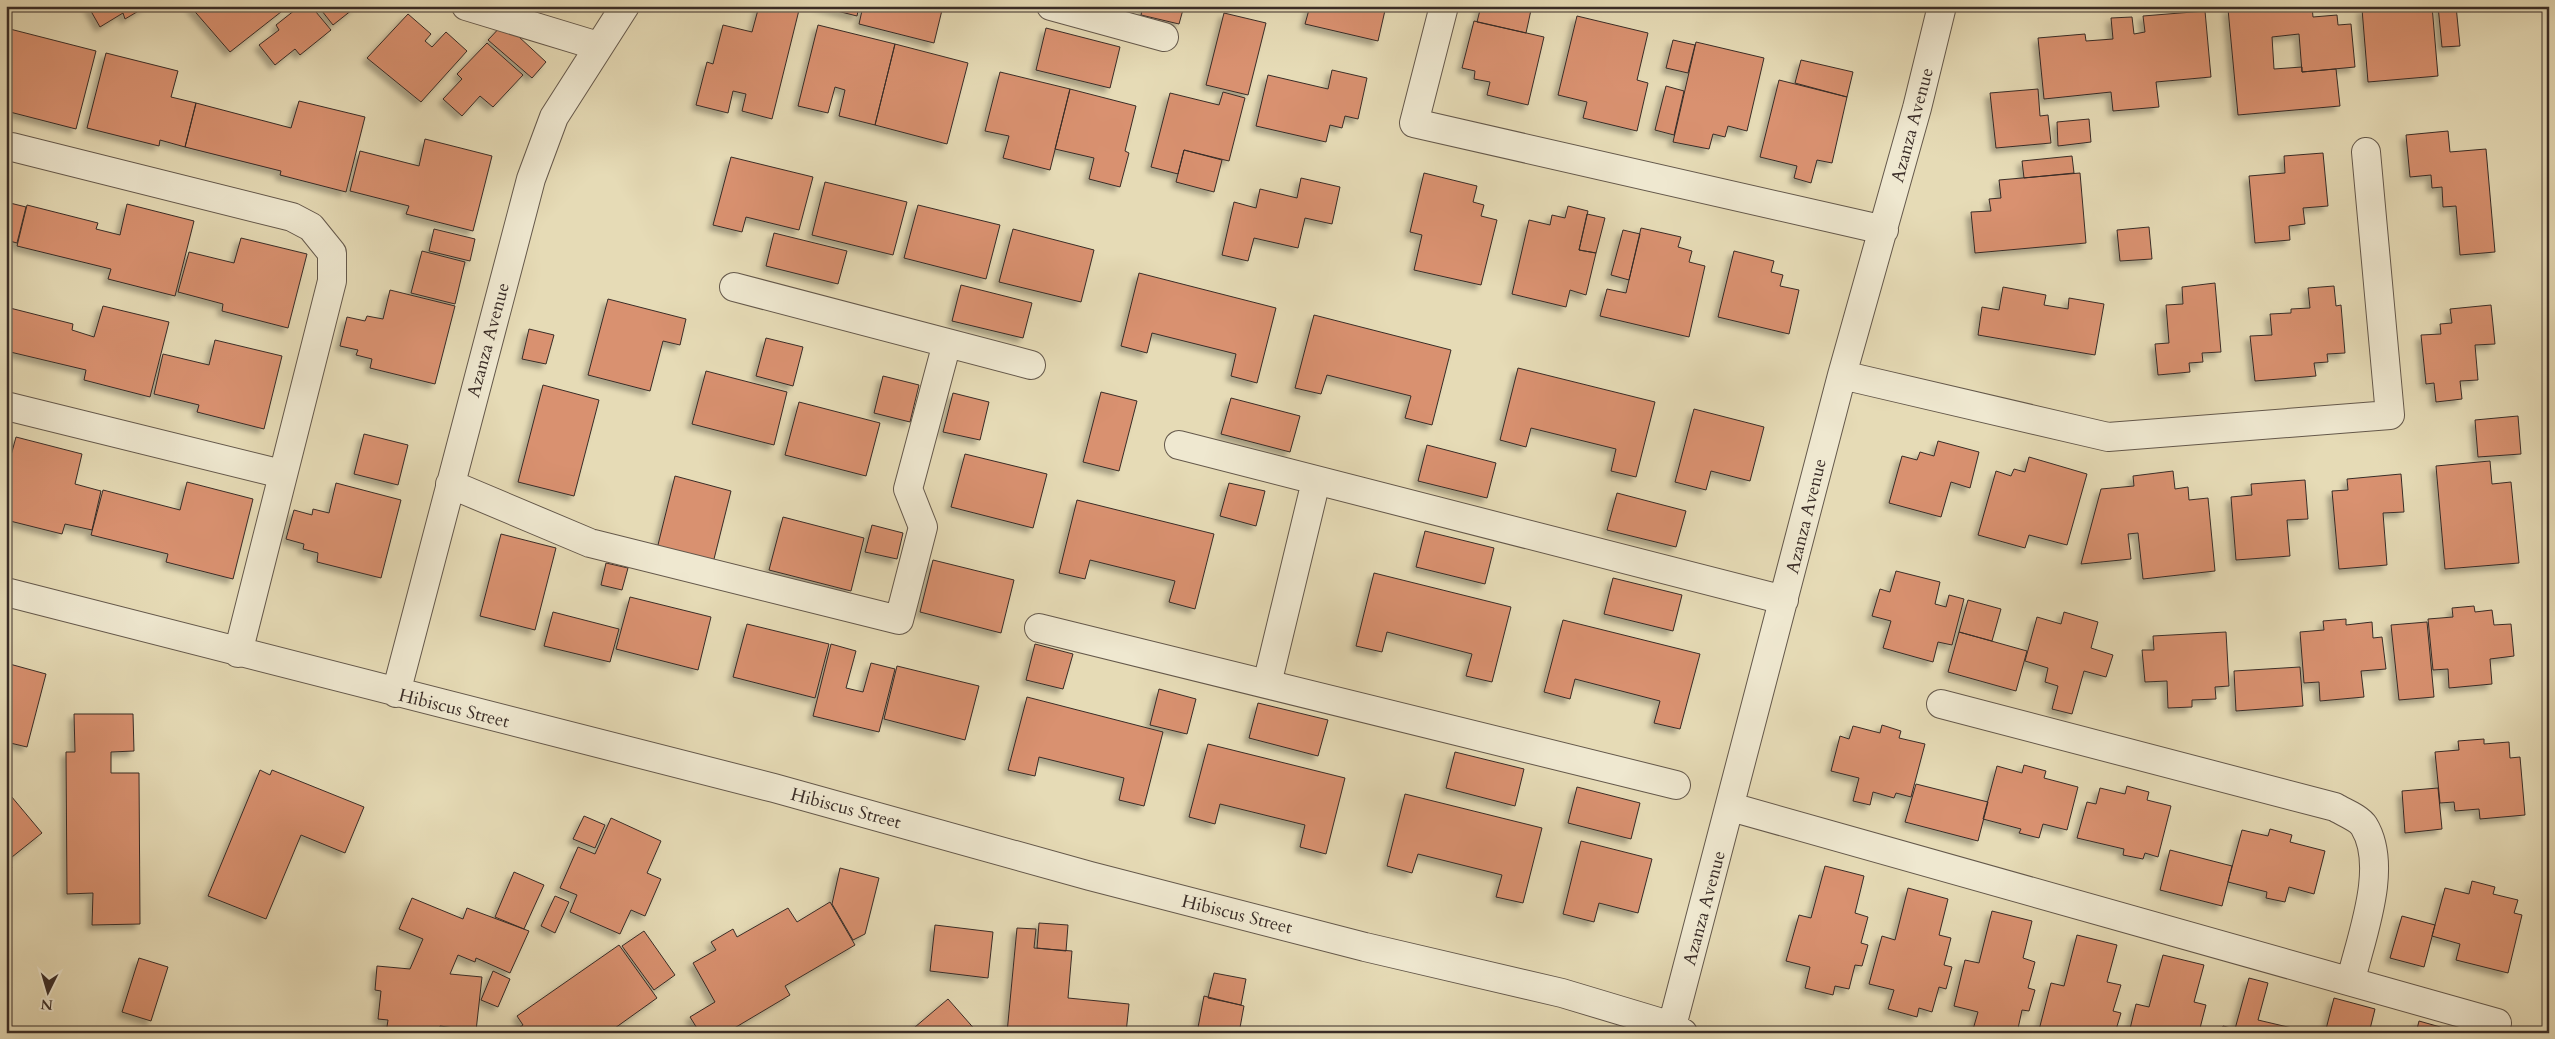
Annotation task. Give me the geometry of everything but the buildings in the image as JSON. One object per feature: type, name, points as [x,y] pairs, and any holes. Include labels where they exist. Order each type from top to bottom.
[{"type":"street","points":[[466,6],[598,46]]},
{"type":"street","name":"Azanza Avenue","points":[[396,693],[530,180],[554,117],[625,6]]},
{"type":"street","points":[[1051,6],[1164,37]]},
{"type":"street","points":[[1444,6],[1414,123],[1884,230]]},
{"type":"street","name":"Azanza Avenue","points":[[1677,1030],[1730,807],[1842,375],[1884,230],[1942,6]]},
{"type":"street","points":[[12,147],[292,217],[311,227],[332,253],[332,281],[238,653]]},
{"type":"street","points":[[1842,375],[2108,437],[2390,415],[2366,152]]},
{"type":"street","points":[[734,287],[1031,365]]},
{"type":"street","points":[[450,484],[590,543],[899,620],[923,527],[908,489],[948,343]]},
{"type":"street","points":[[6,406],[282,474]]},
{"type":"street","points":[[1178,445],[1784,600]]},
{"type":"street","points":[[1267,684],[1316,481]]},
{"type":"street","name":"Hibiscus Street","points":[[6,592],[238,653],[774,788],[1090,876],[1356,945],[1562,993],[1677,1030]]},
{"type":"street","points":[[1039,628],[1676,785]]},
{"type":"street","points":[[1941,704],[2335,807],[2363,825],[2374,855],[2374,886],[2351,980]]},
{"type":"street","points":[[1730,807],[2351,980],[2497,1023]]}]
